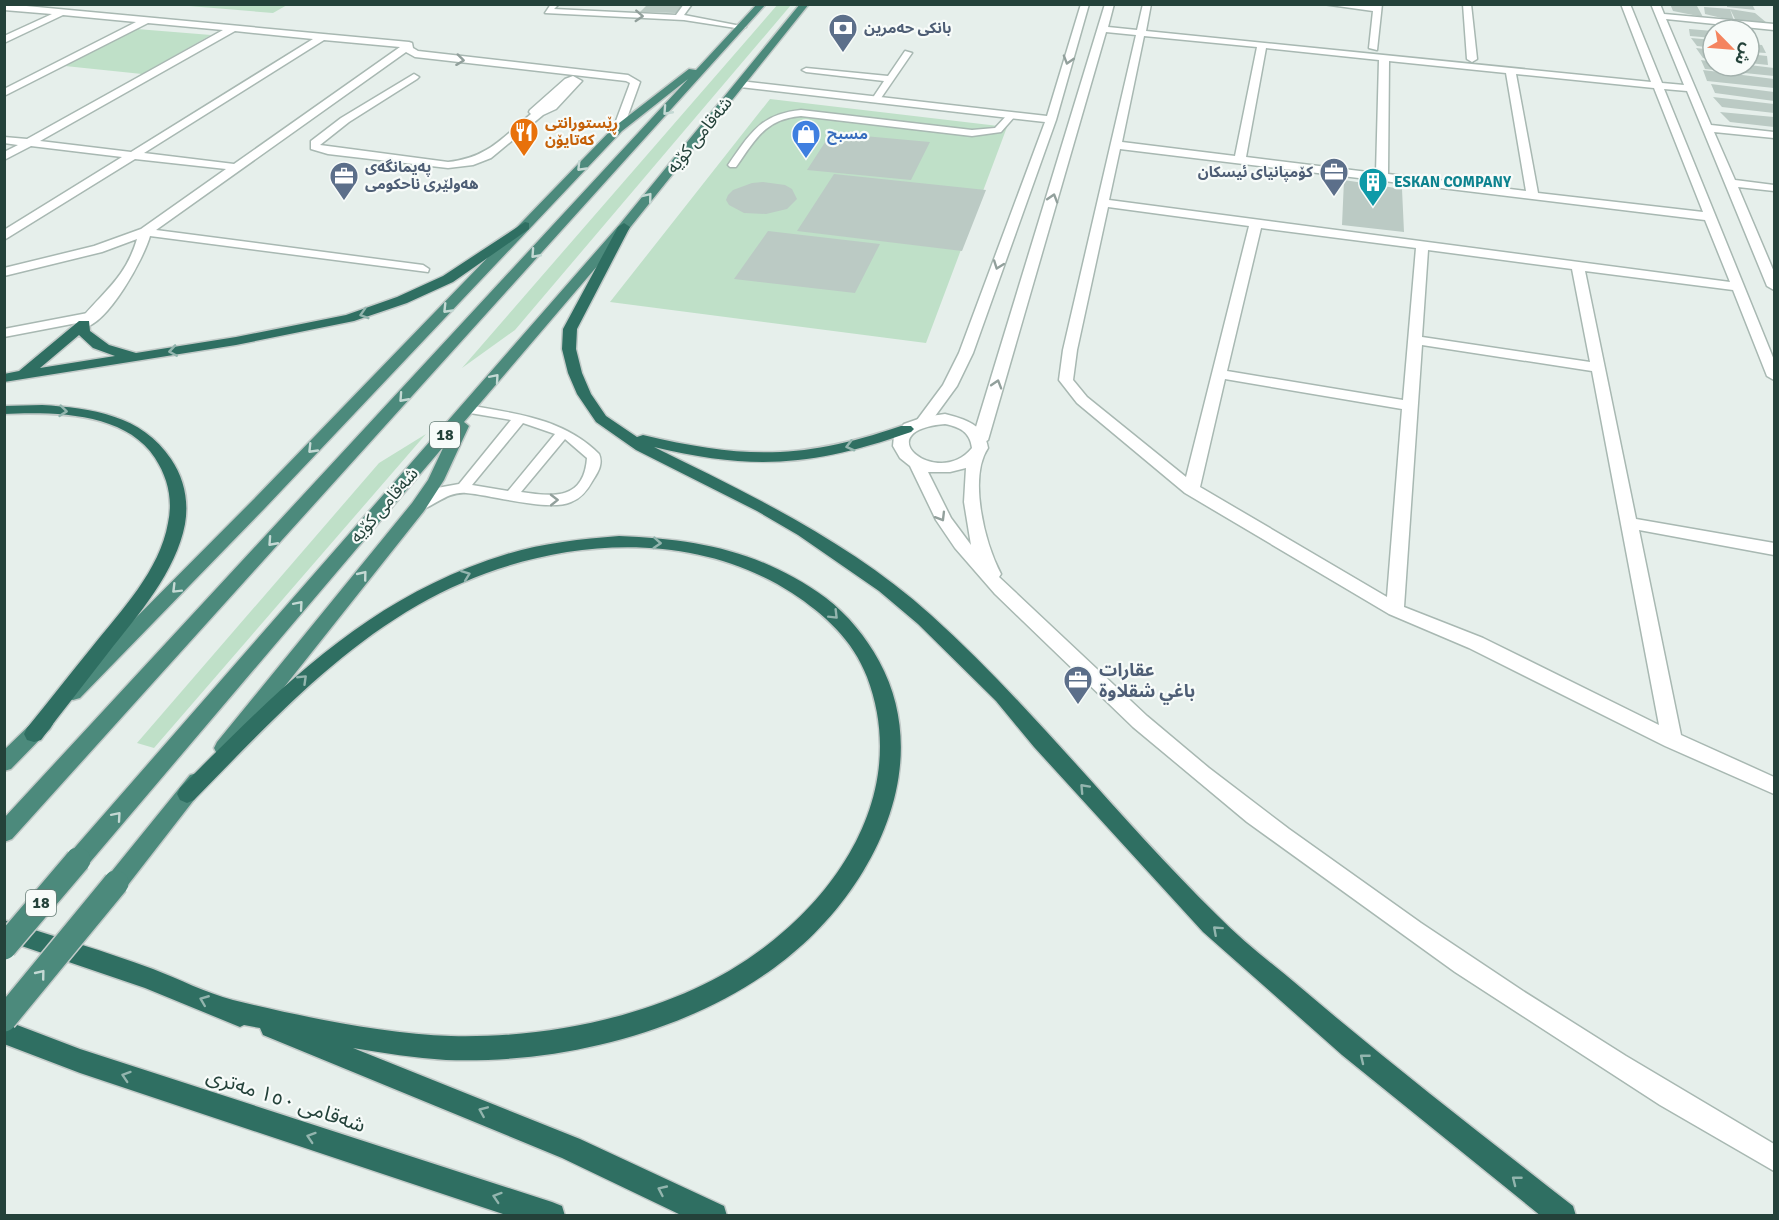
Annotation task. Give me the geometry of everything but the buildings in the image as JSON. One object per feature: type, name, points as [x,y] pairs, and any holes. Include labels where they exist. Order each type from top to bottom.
[{"type":"highway","name":"شەقامی کۆیە","points":[[4,833],[762,4]]},
{"type":"highway","name":"شەقامی کۆیە","points":[[4,946],[624,227],[805,4]]},
{"type":"highway","points":[[4,763],[260,504],[618,129],[722,49]]},
{"type":"highway","points":[[4,378],[300,330],[376,310],[448,279],[525,226]]},
{"type":"highway","points":[[624,227],[570,329],[569,349],[584,394],[601,419],[622,435],[804,531],[885,587],[924,619],[1003,696],[1041,741],[1211,925],[1351,1047],[1563,1215]]},
{"type":"highway","points":[[89,320],[83,331],[87,337],[101,347],[142,356]]},
{"type":"highway","points":[[22,375],[89,320]]},
{"type":"highway","points":[[4,1019],[418,507],[441,470],[468,409]]},
{"type":"highway","points":[[4,410],[78,413],[106,419],[130,428],[149,440],[167,460],[177,484],[179,511],[172,543],[156,577],[34,734]]},
{"type":"highway","points":[[622,435],[692,451],[775,458],[831,452],[906,429]]},
{"type":"highway","points":[[187,794],[310,672],[344,643],[380,619],[417,597],[466,575],[534,551],[564,546],[630,542],[691,547],[720,554],[778,576],[814,598],[852,634],[869,660],[881,689],[891,739],[886,793],[865,850],[827,906],[772,956],[703,998],[624,1026],[574,1039],[522,1046],[472,1048],[422,1046],[231,1011]]},
{"type":"highway","points":[[4,930],[147,978],[231,1011],[571,1148],[714,1215]]},
{"type":"highway","name":"شەقامی ١٥٠ مەتری","points":[[4,1032],[80,1061],[552,1215]]},
{"type":"street","points":[[925,420],[951,386],[959,369],[1050,120],[1085,4]]},
{"type":"street","points":[[1003,591],[990,571],[975,530],[971,492],[978,448],[1106,25],[1110,4]]},
{"type":"street","points":[[1147,4],[1070,350],[1066,380],[1082,400],[1191,489],[1395,610],[1476,643],[1671,740],[1774,786]]},
{"type":"street","points":[[1327,4],[1377,7],[1374,48]]},
{"type":"street","points":[[1467,4],[1472,58]]},
{"type":"street","points":[[1625,4],[1774,376]]},
{"type":"street","points":[[1655,4],[1774,286]]},
{"type":"street","points":[[4,7],[409,45]]},
{"type":"street","points":[[4,40],[63,12]]},
{"type":"street","points":[[1660,16],[1774,27]]},
{"type":"street","points":[[4,93],[148,20]]},
{"type":"street","points":[[1106,25],[1472,58],[1656,82]]},
{"type":"street","points":[[4,157],[234,28]]},
{"type":"street","points":[[1142,28],[1262,45],[1384,58],[1690,85]]},
{"type":"street","points":[[4,236],[324,36]]},
{"type":"street","points":[[4,272],[98,249],[145,232],[235,166],[409,45]]},
{"type":"street","points":[[409,45],[408,49],[415,54],[628,78],[634,82],[634,86],[618,129]]},
{"type":"street","points":[[1240,160],[1262,45]]},
{"type":"street","points":[[1382,176],[1384,58]]},
{"type":"street","points":[[424,69],[345,120],[315,142],[315,147],[328,151],[458,165],[487,156],[539,113]]},
{"type":"street","points":[[1511,71],[1532,194]]},
{"type":"street","points":[[740,84],[1050,120]]},
{"type":"street","points":[[308,115],[345,120]]},
{"type":"street","points":[[1708,128],[1774,135]]},
{"type":"street","points":[[4,140],[235,166]]},
{"type":"street","points":[[1116,145],[1711,217]]},
{"type":"street","points":[[1731,183],[1774,188]]},
{"type":"street","points":[[1102,203],[1739,287]]},
{"type":"street","points":[[1191,489],[1256,224]]},
{"type":"street","points":[[145,232],[423,269]]},
{"type":"street","points":[[4,333],[89,320],[115,293],[130,271],[140,251],[145,232]]},
{"type":"street","points":[[1395,610],[1422,246]]},
{"type":"street","points":[[1578,266],[1671,740]]},
{"type":"street","points":[[1415,340],[1599,368]]},
{"type":"street","points":[[1219,374],[1410,406]]},
{"type":"street","points":[[945,419],[964,424],[972,429],[978,448],[968,462],[949,467],[929,467],[917,463],[902,451],[901,436],[906,429],[925,420],[945,419]]},
{"type":"street","points":[[917,463],[925,488],[955,539],[977,566],[1150,731],[1287,841],[1458,963],[1665,1096],[1774,1158]]},
{"type":"street","points":[[1629,523],[1774,549]]},
{"type":"lane","points":[[556,4],[548,11],[683,18],[742,27]]},
{"type":"lane","points":[[683,18],[679,15],[689,4]]},
{"type":"lane","points":[[876,99],[908,53]]},
{"type":"lane","points":[[806,70],[890,79]]},
{"type":"lane","points":[[733,165],[766,122],[788,113],[801,112],[972,133],[998,130],[1012,115]]},
{"type":"lane","points":[[418,507],[442,491],[463,488],[558,501],[567,499],[580,490],[593,470],[595,461],[591,453],[550,426],[468,409]]},
{"type":"lane","points":[[463,488],[520,418]]},
{"type":"lane","points":[[512,495],[563,433]]},
{"type":"green space","points":[[177,4],[287,5],[273,13]]},
{"type":"green space","points":[[778,4],[791,5],[515,330],[462,368]]},
{"type":"green space","points":[[137,29],[211,35],[142,74],[65,66]]},
{"type":"green space","points":[[770,99],[1007,127],[926,343],[610,302]]},
{"type":"green space","points":[[426,434],[154,748],[137,743],[379,463]]},
{"type":"place","name":"بانكی حه‌مرین","points":[[843,54]]},
{"type":"place","name":"ڕێستورانتی کەتایۆن","points":[[524,158]]},
{"type":"place","name":"مسبح","points":[[806,160]]},
{"type":"place","name":"کۆمپانیای ئیسکان","points":[[1334,198]]},
{"type":"place","name":"پەیمانگەی هەولێری ناحکومی","points":[[344,202]]},
{"type":"place","name":"ESKAN COMPANY","points":[[1373,208]]},
{"type":"place","name":"عقارات باغي شقلاوة","points":[[1078,706]]}]
